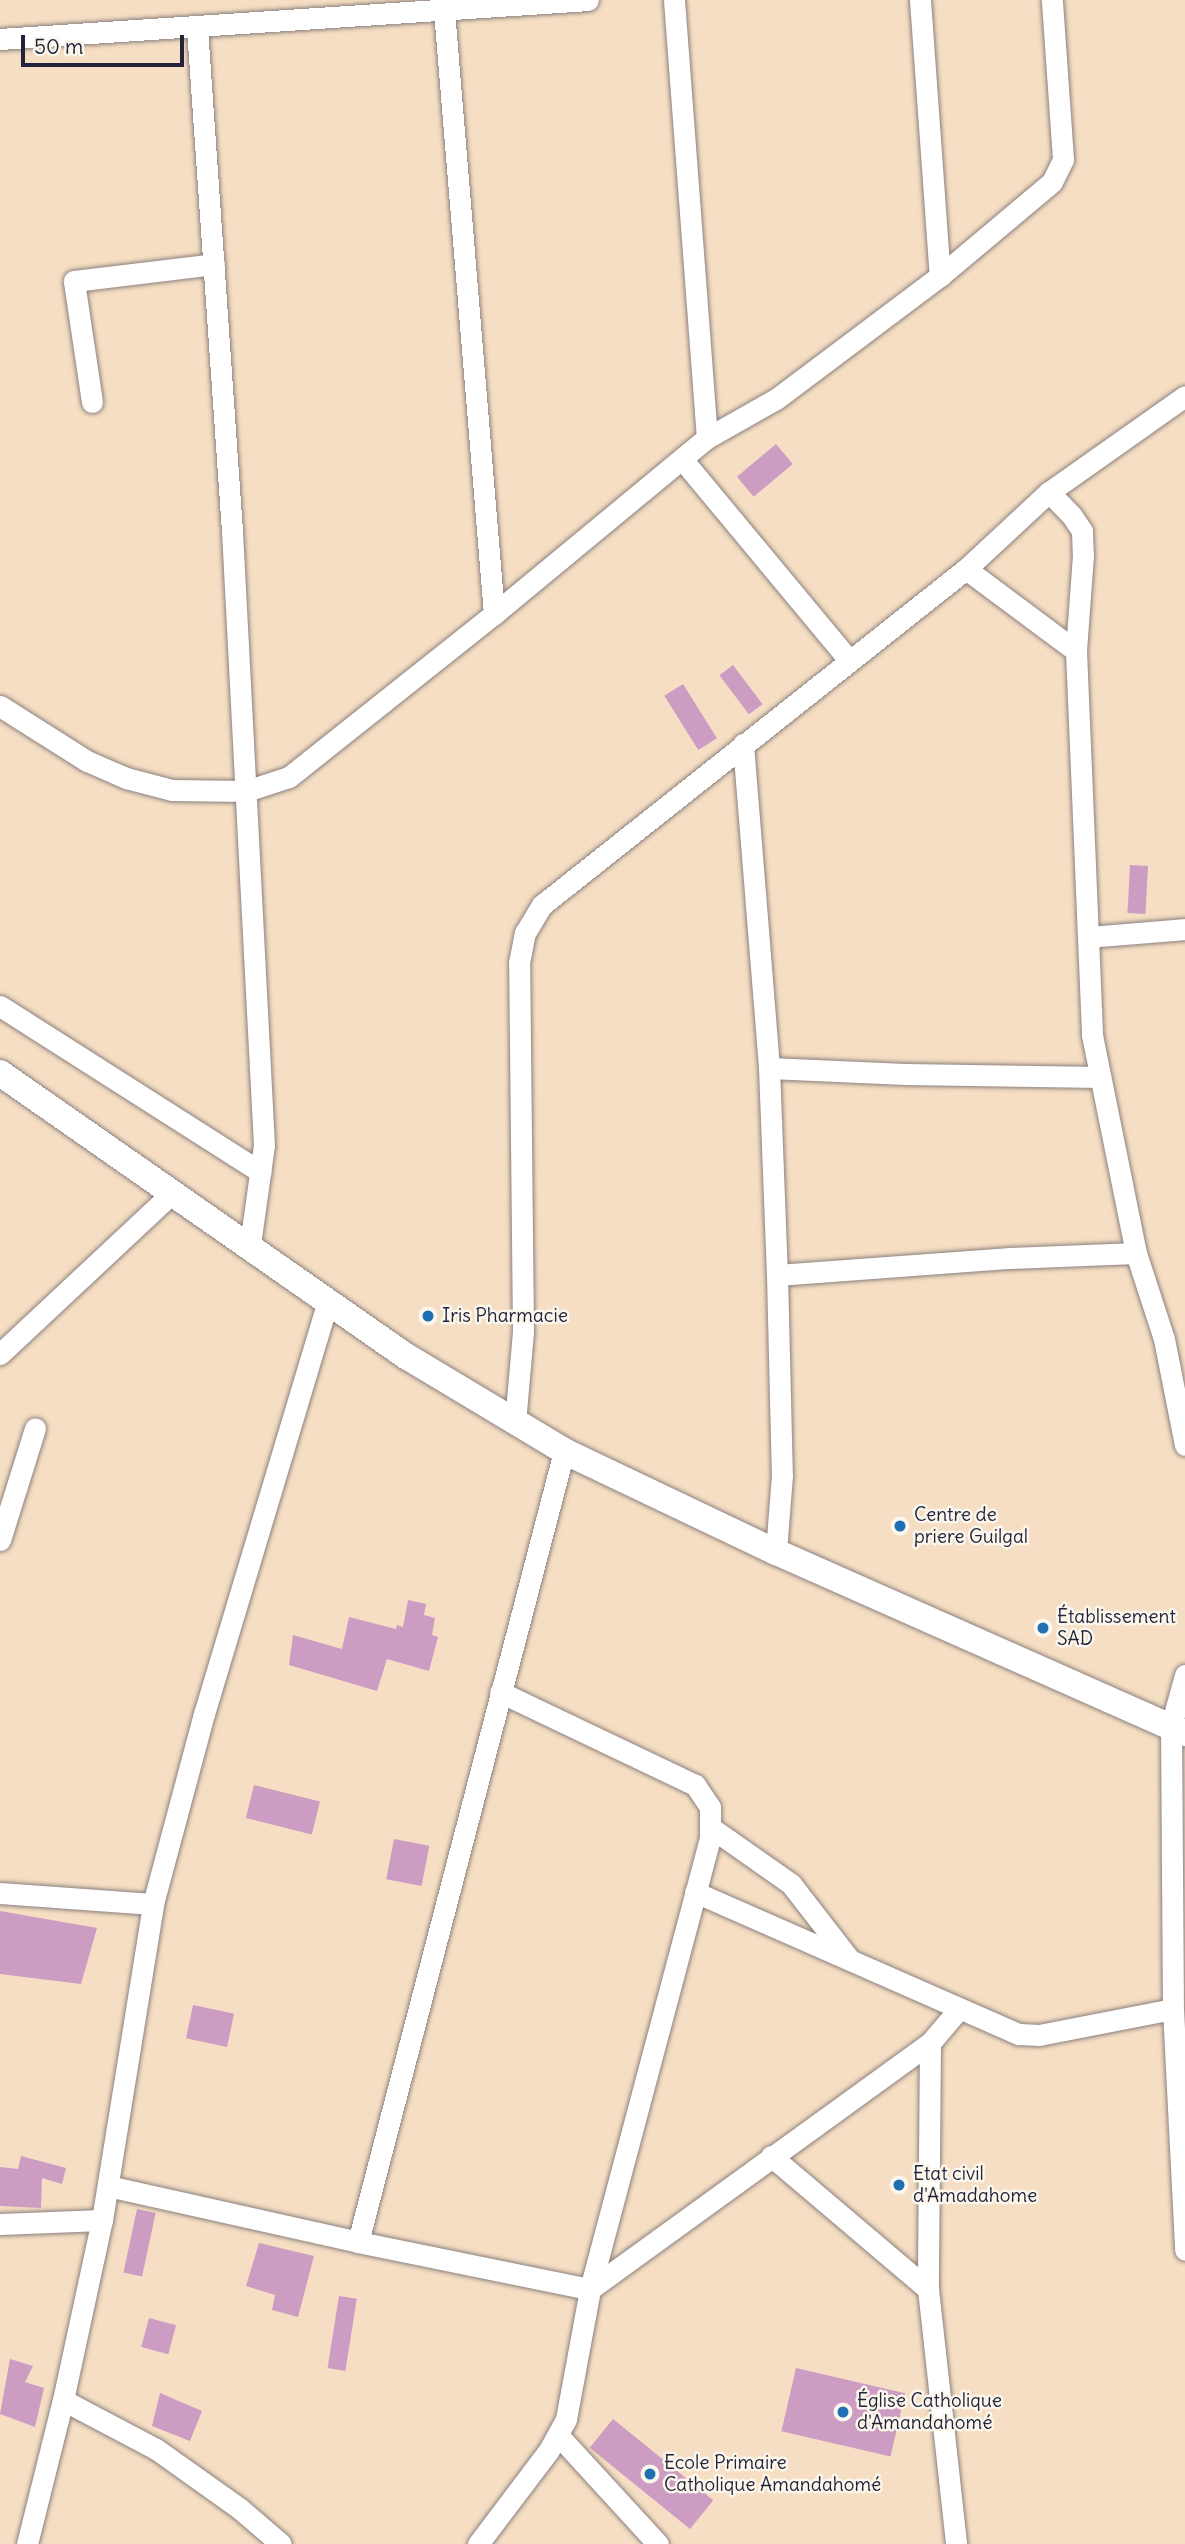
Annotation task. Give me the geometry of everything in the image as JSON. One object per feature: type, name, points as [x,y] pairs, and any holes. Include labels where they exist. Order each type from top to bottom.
[{"type":"street","points":[[0,38],[444,11],[478,4],[588,0]]},
{"type":"street","points":[[674,0],[707,438]]},
{"type":"street","points":[[920,0],[940,276]]},
{"type":"street","points":[[0,706],[87,761],[126,778],[172,790],[246,791],[289,776],[494,614],[707,438],[776,399],[940,276],[1052,182],[1063,159],[1052,0]]},
{"type":"street","points":[[444,11],[494,614]]},
{"type":"street","points":[[197,28],[246,791],[264,1145],[250,1245]]},
{"type":"street","points":[[92,402],[74,281],[214,264]]},
{"type":"street","points":[[515,1423],[523,1331],[519,963],[525,933],[542,905],[848,659],[966,569],[1049,492],[1185,396]]},
{"type":"street","points":[[682,459],[848,659]]},
{"type":"street","points":[[1049,492],[1082,531],[1083,555],[1076,651],[1092,1035],[1136,1253],[1175,1339],[1185,1445]]},
{"type":"street","points":[[966,569],[1076,651]]},
{"type":"street","points":[[743,744],[769,1068],[782,1475],[776,1552]]},
{"type":"street","points":[[1088,937],[1185,929]]},
{"type":"street","points":[[0,1006],[261,1171]]},
{"type":"street","points":[[769,1068],[905,1074],[1100,1077]]},
{"type":"street","points":[[0,1073],[406,1356],[564,1451],[776,1552],[1178,1730]]},
{"type":"street","points":[[4,1343],[173,1192]]},
{"type":"street","points":[[777,1275],[1010,1258],[1136,1253]]},
{"type":"street","points":[[27,2544],[64,2400],[102,2220],[153,1903],[204,1714],[328,1301]]},
{"type":"street","points":[[0,1539],[35,1428]]},
{"type":"street","points":[[358,2242],[564,1451]]},
{"type":"street","points":[[1185,1675],[1178,1730],[1173,2009],[1185,2250]]},
{"type":"street","points":[[478,2544],[558,2435],[566,2418],[590,2289],[710,1827],[709,1807],[695,1784],[500,1692]]},
{"type":"street","points":[[710,1827],[791,1884],[852,1962]]},
{"type":"street","points":[[695,1892],[958,2010],[1019,2034],[1039,2035],[1173,2009]]},
{"type":"street","points":[[0,1893],[153,1903]]},
{"type":"street","points":[[108,2186],[358,2242],[590,2289],[930,2043],[958,2010]]},
{"type":"street","points":[[930,2043],[928,2289],[956,2544]]},
{"type":"street","points":[[771,2156],[928,2289]]},
{"type":"street","points":[[0,2224],[102,2220]]},
{"type":"street","points":[[64,2400],[156,2449],[239,2508],[281,2544]]},
{"type":"street","points":[[558,2435],[658,2544]]},
{"type":"building","points":[[776,444],[793,464],[754,497],[737,477]]},
{"type":"building","points":[[733,665],[762,704],[749,714],[719,675]]},
{"type":"building","points":[[683,684],[717,738],[698,750],[664,696]]},
{"type":"building","points":[[1130,865],[1148,866],[1145,914],[1127,913]]},
{"type":"building","points":[[408,1600],[426,1604],[424,1615],[435,1618],[432,1635],[438,1637],[429,1671],[387,1659],[377,1691],[289,1665],[293,1635],[342,1649],[349,1617],[396,1629],[397,1625],[403,1627]]},
{"type":"building","points":[[254,1785],[320,1801],[312,1834],[246,1818]]},
{"type":"building","points":[[394,1839],[429,1846],[422,1886],[386,1879]]},
{"type":"building","points":[[0,1911],[97,1928],[81,1984],[0,1974]]},
{"type":"building","points":[[193,2005],[234,2014],[227,2047],[186,2038]]},
{"type":"building","points":[[21,2156],[66,2168],[62,2184],[42,2178],[41,2208],[0,2206],[0,2167],[18,2169]]},
{"type":"building","points":[[137,2209],[156,2213],[142,2277],[123,2273]]},
{"type":"building","points":[[259,2243],[314,2256],[298,2317],[272,2310],[275,2295],[246,2286]]},
{"type":"building","points":[[339,2296],[357,2299],[345,2371],[328,2368]]},
{"type":"building","points":[[149,2318],[176,2325],[168,2354],[141,2347]]},
{"type":"building","points":[[10,2359],[33,2366],[25,2382],[44,2388],[35,2427],[0,2414]]},
{"type":"building","name":"Église Catholique d'Amandahomé","points":[[796,2368],[905,2393],[891,2457],[781,2431]]},
{"type":"building","points":[[160,2393],[202,2411],[190,2441],[152,2426]]},
{"type":"building","name":"Ecole Primaire Catholique Amandahomé","points":[[613,2419],[713,2500],[690,2529],[590,2448]]},
{"type":"place","name":"Iris Pharmacie","points":[[428,1316]]},
{"type":"place","name":"Centre de priere Guilgal","points":[[900,1526]]},
{"type":"place","name":"Établissement SAD","points":[[1043,1628]]},
{"type":"place","name":"Etat civil d'Amadahome","points":[[899,2185]]},
{"type":"place","name":"Église Catholique d'Amandahomé","points":[[843,2412]]},
{"type":"place","name":"Ecole Primaire Catholique Amandahomé","points":[[650,2474]]}]
